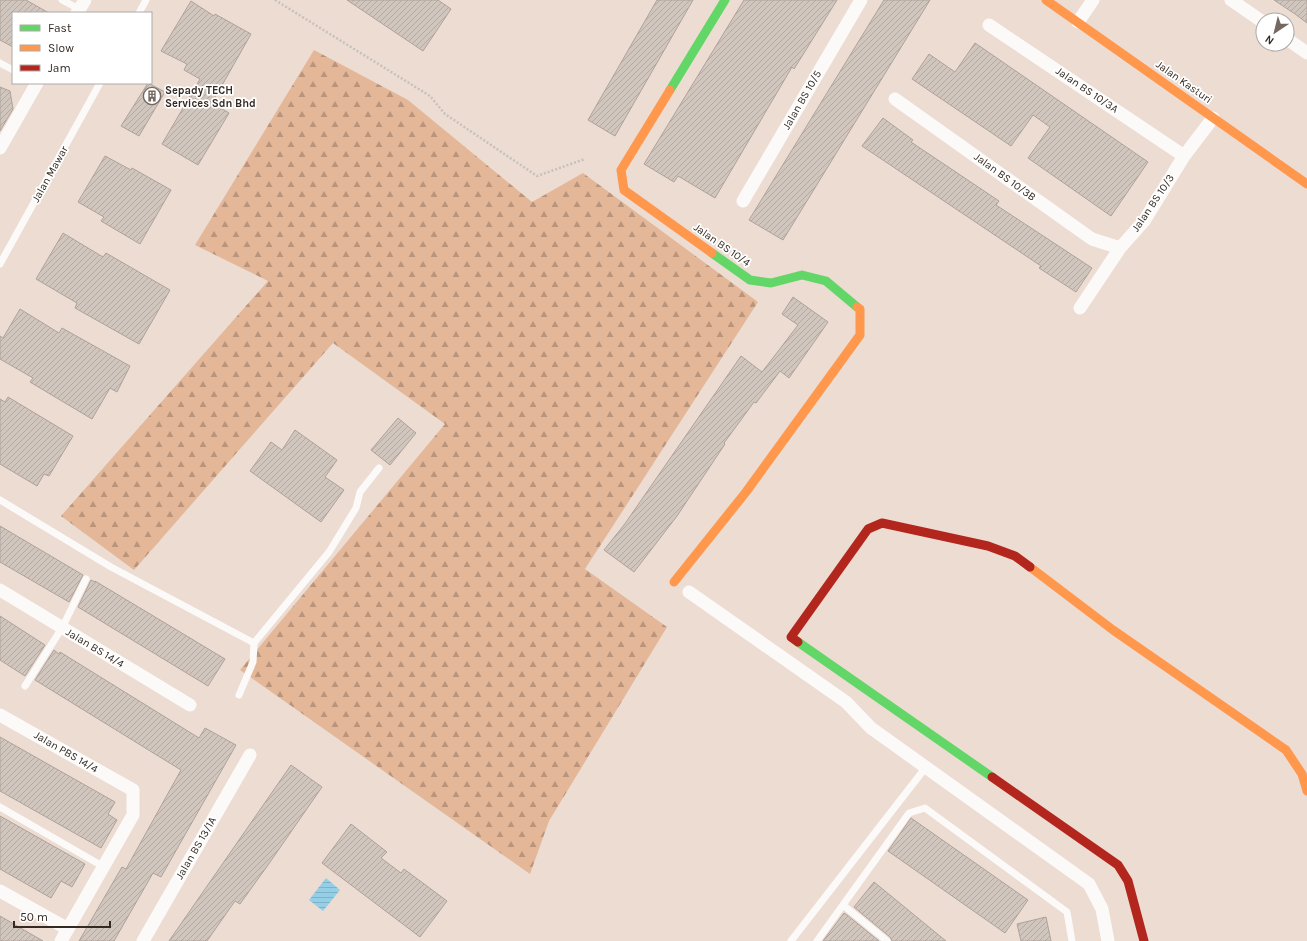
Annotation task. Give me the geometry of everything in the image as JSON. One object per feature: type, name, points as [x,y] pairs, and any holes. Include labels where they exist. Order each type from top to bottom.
[{"type":"street","name":"Jalan BS 10/4","points":[[674,582],[746,492],[860,335],[860,309],[826,281],[802,276],[771,283],[750,280],[624,190],[621,170],[725,0]]},
{"type":"street","name":"Jalan BS 10/5","points":[[743,201],[861,0]]},
{"type":"street","name":"Jalan Kasturi","points":[[1046,0],[1306,182]]},
{"type":"street","points":[[1078,22],[1093,0]]},
{"type":"street","points":[[1231,0],[1255,16]]},
{"type":"street","name":"Jalan BS 10/3A","points":[[989,25],[1184,156]]},
{"type":"street","points":[[1295,45],[1307,53]]},
{"type":"street","points":[[0,147],[36,84]]},
{"type":"street","name":"Jalan BS 10/3B","points":[[895,99],[1092,239],[1120,248]]},
{"type":"street","name":"Jalan BS 10/3","points":[[1080,308],[1120,248],[1144,221],[1184,156],[1213,118]]},
{"type":"street","points":[[1144,941],[1128,881],[1118,865],[791,637],[868,529],[882,522],[988,546],[1015,556],[1113,630],[1286,750],[1302,774],[1307,791]]},
{"type":"street","name":"Jalan BS 14/4","points":[[0,590],[190,705]]},
{"type":"street","points":[[689,592],[846,702],[871,728],[1089,884],[1102,909],[1108,941]]},
{"type":"street","name":"Jalan PBS 14/4","points":[[0,715],[133,790],[133,815],[104,867]]},
{"type":"street","name":"Jalan BS 13/1A","points":[[143,941],[250,755]]},
{"type":"street","points":[[61,941],[104,867]]},
{"type":"street","points":[[0,891],[68,929]]},
{"type":"lane","points":[[62,0],[80,7]]},
{"type":"lane","points":[[140,12],[146,0]]},
{"type":"lane","points":[[0,63],[12,69]]},
{"type":"lane","name":"Jalan Mawar","points":[[0,264],[99,84]]},
{"type":"lane","points":[[239,695],[253,662],[254,643],[329,552],[356,508],[360,492],[379,468]]},
{"type":"lane","points":[[0,500],[111,567],[254,643]]},
{"type":"lane","points":[[25,686],[62,628],[86,579]]},
{"type":"lane","points":[[791,941],[926,767]]},
{"type":"lane","points":[[0,808],[104,867]]},
{"type":"lane","points":[[817,941],[909,813],[925,808],[1066,912],[1072,941]]},
{"type":"lane","points":[[843,905],[887,941]]},
{"type":"path","points":[[274,0],[430,96],[445,114],[537,176],[585,159]]},
{"type":"green space","points":[[314,50],[408,100],[532,202],[583,173],[758,302],[585,569],[667,627],[549,821],[530,874],[240,670],[445,424],[333,343],[134,570],[61,516],[268,281],[195,245]]},
{"type":"water","points":[[326,878],[340,890],[323,911],[309,900]]},
{"type":"building","points":[[0,0],[26,0],[47,12],[12,12],[12,46],[0,40]]},
{"type":"building","points":[[347,0],[438,0],[451,9],[423,51]]},
{"type":"building","points":[[657,0],[693,0],[615,136],[588,120]]},
{"type":"building","points":[[744,0],[837,0],[794,69],[792,67],[715,198],[678,176],[674,182],[644,164]]},
{"type":"building","points":[[884,0],[930,0],[783,240],[749,220]]},
{"type":"building","points":[[1274,0],[1307,0],[1307,23],[1295,14],[1295,12],[1292,12]]},
{"type":"building","points":[[191,1],[214,16],[215,14],[251,34],[212,103],[229,113],[198,165],[162,144],[200,79],[184,70],[187,64],[161,51]]},
{"type":"building","points":[[975,43],[1148,162],[1111,216],[1028,158],[1050,127],[1033,115],[1011,146],[912,79],[929,54],[955,72]]},
{"type":"building","points":[[147,84],[165,92],[139,136],[121,126]]},
{"type":"building","points":[[0,87],[10,91],[13,109],[0,131]]},
{"type":"building","points":[[883,118],[913,140],[911,142],[999,201],[996,205],[1092,268],[1076,292],[1039,268],[1041,266],[862,146]]},
{"type":"building","points":[[105,156],[131,170],[132,168],[171,190],[140,244],[101,221],[104,217],[78,202]]},
{"type":"building","points":[[63,233],[103,257],[106,253],[170,290],[139,344],[75,308],[77,303],[36,279]]},
{"type":"building","points":[[793,297],[828,322],[789,378],[780,371],[756,403],[754,402],[724,443],[725,444],[677,516],[634,572],[604,550],[624,525],[741,356],[762,372],[798,325],[782,314]]},
{"type":"building","points":[[20,309],[59,333],[62,328],[130,366],[117,392],[110,388],[92,419],[30,382],[33,378],[0,359],[0,336],[3,338]]},
{"type":"building","points":[[8,397],[73,436],[49,476],[44,474],[37,486],[0,464],[0,399],[5,402]]},
{"type":"building","points":[[398,418],[416,433],[390,465],[371,450]]},
{"type":"building","points":[[295,430],[337,460],[325,477],[344,490],[321,522],[250,471],[271,442],[282,450]]},
{"type":"building","points":[[0,526],[83,575],[69,602],[0,562]]},
{"type":"building","points":[[91,580],[225,659],[208,686],[78,607]]},
{"type":"building","points":[[0,616],[45,645],[25,676],[0,660]]},
{"type":"building","points":[[54,650],[59,654],[60,652],[199,738],[205,728],[236,745],[161,877],[153,873],[114,941],[79,941],[122,867],[126,869],[181,770],[35,680]]},
{"type":"building","points":[[0,737],[115,802],[108,814],[117,820],[101,848],[0,791]]},
{"type":"building","points":[[291,765],[322,787],[268,865],[240,904],[235,901],[207,941],[169,941]]},
{"type":"building","points":[[0,816],[85,864],[72,887],[61,881],[51,898],[0,869]]},
{"type":"building","points":[[911,818],[1028,900],[1005,933],[888,851]]},
{"type":"building","points":[[351,824],[387,852],[381,858],[401,873],[404,869],[447,901],[420,937],[322,863]]},
{"type":"building","points":[[874,882],[946,941],[892,941],[890,937],[854,907]]},
{"type":"building","points":[[844,913],[847,915],[879,941],[823,941]]},
{"type":"building","points":[[0,916],[24,930],[43,941],[0,941]]},
{"type":"building","points":[[1046,917],[1051,941],[1021,941],[1017,924]]},
{"type":"traffic: fast","points":[[670,90],[725,0]]},
{"type":"traffic: fast","points":[[712,253],[750,280],[771,283],[802,275],[826,281],[857,307]]},
{"type":"traffic: fast","points":[[798,642],[992,777]]},
{"type":"traffic: slow","points":[[1046,0],[1307,184]]},
{"type":"traffic: slow","points":[[670,90],[621,170],[624,190],[712,253]]},
{"type":"traffic: slow","points":[[674,582],[746,492],[860,335],[860,309],[857,307]]},
{"type":"traffic: slow","points":[[1030,567],[1113,630],[1286,750],[1302,774],[1307,791]]},
{"type":"traffic: jam","points":[[798,642],[791,637],[868,529],[882,523],[988,546],[1015,556],[1030,567]]},
{"type":"traffic: jam","points":[[992,777],[1118,865],[1128,881],[1144,941]]},
{"type":"place","name":"Sepady TECH Services Sdn Bhd","points":[[152,96]]}]
